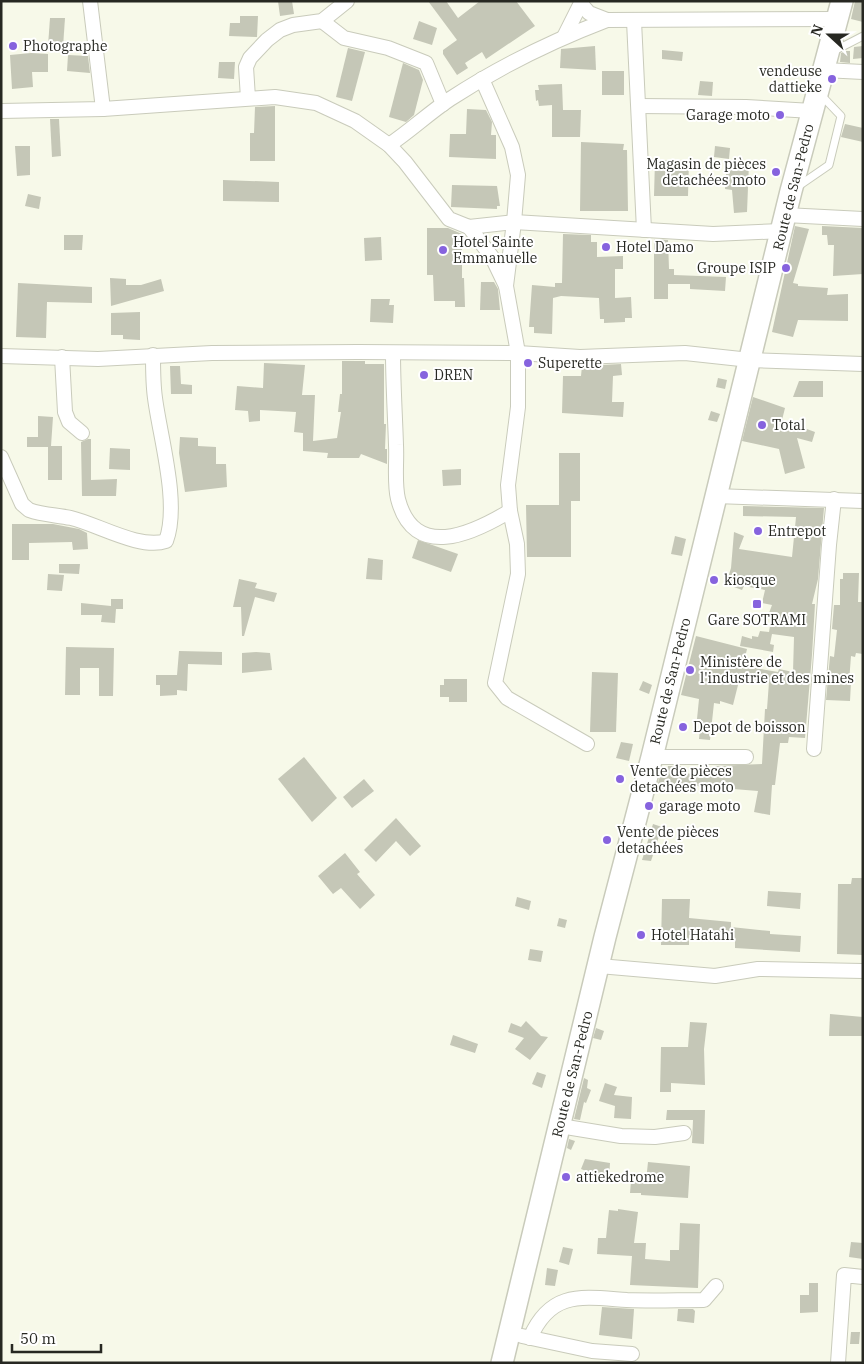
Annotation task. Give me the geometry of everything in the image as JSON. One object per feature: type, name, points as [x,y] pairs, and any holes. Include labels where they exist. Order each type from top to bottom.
[{"type":"main road","name":"Route de San-Pedro","points":[[502,1363],[783,223],[840,10]]},
{"type":"street","points":[[90,1],[102,109]]},
{"type":"street","points":[[248,98],[246,67],[250,58],[267,40],[280,30],[294,25],[322,21],[347,1]]},
{"type":"street","points":[[564,37],[582,3],[589,12],[606,20],[634,21],[840,10]]},
{"type":"street","points":[[389,145],[414,128],[443,104],[482,79],[564,37],[606,20]]},
{"type":"street","points":[[322,21],[344,38],[388,48],[426,63],[430,68],[443,104]]},
{"type":"street","points":[[634,21],[644,230]]},
{"type":"street","points":[[826,62],[863,72]]},
{"type":"street","points":[[482,79],[512,147],[518,174],[506,286]]},
{"type":"street","points":[[1,111],[102,109],[248,98],[275,98],[316,103],[355,121],[389,145],[405,162],[449,218],[469,227],[492,257],[506,286],[518,353],[518,407],[508,485],[510,510],[517,544],[518,579],[495,683],[507,698],[586,744]]},
{"type":"street","points":[[639,106],[746,107],[815,101]]},
{"type":"street","points":[[469,227],[514,222],[712,234],[783,223],[863,219]]},
{"type":"street","points":[[1,356],[98,359],[153,355],[393,353],[518,353],[580,357],[700,354],[750,360],[863,364]]},
{"type":"street","points":[[393,353],[398,498],[414,530],[428,537],[446,537],[486,525],[510,510]]},
{"type":"street","points":[[1,457],[22,504],[29,510],[85,522],[125,537],[158,543],[166,541],[170,531],[169,495],[164,439],[155,400],[153,355]]},
{"type":"street","points":[[62,358],[65,412],[69,422],[82,433]]},
{"type":"street","points":[[715,496],[863,501]]},
{"type":"street","points":[[814,749],[834,499]]},
{"type":"street","points":[[652,757],[746,758]]},
{"type":"street","points":[[599,966],[714,976],[758,969],[863,971]]},
{"type":"street","points":[[560,1126],[622,1136],[655,1137],[684,1133]]},
{"type":"street","points":[[838,1363],[844,1275],[863,1277]]},
{"type":"street","points":[[530,1338],[538,1321],[548,1309],[564,1300],[595,1296],[626,1300],[704,1300],[716,1286]]},
{"type":"street","points":[[509,1333],[592,1351],[632,1354]]},
{"type":"lane","points":[[826,62],[863,36]]},
{"type":"lane","points":[[791,191],[826,168],[830,161],[841,116],[815,101]]},
{"type":"building","points":[[278,1],[292,1],[294,14],[280,16]]},
{"type":"building","points":[[428,1],[446,1],[458,18],[480,1],[516,1],[535,26],[486,59],[482,52],[465,63],[468,68],[457,75],[443,54],[443,50],[457,40]]},
{"type":"building","points":[[855,1],[863,1],[863,22],[851,19]]},
{"type":"building","points":[[240,16],[258,16],[257,37],[229,36],[230,23],[240,23]]},
{"type":"building","points":[[50,18],[65,18],[63,47],[48,46]]},
{"type":"building","points":[[419,21],[437,28],[432,45],[413,39]]},
{"type":"building","points":[[595,46],[596,70],[560,68],[561,49]]},
{"type":"building","points":[[863,46],[863,58],[853,59],[854,47]]},
{"type":"building","points":[[348,48],[365,52],[352,101],[336,97]]},
{"type":"building","points":[[662,50],[683,52],[682,61],[662,59]]},
{"type":"building","points":[[850,51],[850,63],[840,62],[841,53]]},
{"type":"building","points":[[48,54],[48,72],[32,72],[33,87],[12,89],[10,55]]},
{"type":"building","points":[[68,55],[88,56],[90,73],[67,71]]},
{"type":"building","points":[[219,62],[235,62],[234,79],[218,78]]},
{"type":"building","points":[[403,63],[419,70],[423,80],[414,115],[406,122],[389,117]]},
{"type":"building","points":[[602,71],[624,71],[624,95],[602,95]]},
{"type":"building","points":[[700,81],[713,82],[712,96],[698,95]]},
{"type":"building","points":[[562,84],[563,110],[581,110],[580,137],[552,137],[552,105],[539,106],[538,100],[536,101],[535,90],[539,90],[538,85]]},
{"type":"building","points":[[275,106],[275,161],[250,161],[250,133],[254,133],[255,107]]},
{"type":"building","points":[[467,109],[486,110],[492,122],[491,135],[496,135],[496,159],[449,157],[450,134],[466,134]]},
{"type":"building","points":[[50,119],[59,119],[61,156],[52,157]]},
{"type":"building","points":[[845,124],[863,128],[863,142],[841,137]]},
{"type":"building","points":[[581,142],[624,144],[623,150],[627,150],[628,211],[580,211]]},
{"type":"building","points":[[15,146],[30,146],[30,175],[17,176]]},
{"type":"building","points":[[715,146],[730,148],[729,159],[714,157]]},
{"type":"building","points":[[655,160],[689,160],[688,196],[654,196]]},
{"type":"building","points":[[727,162],[749,163],[747,212],[734,213],[732,190],[725,189]]},
{"type":"building","points":[[223,180],[279,182],[279,202],[223,201]]},
{"type":"building","points":[[452,185],[497,186],[500,206],[497,206],[497,209],[451,207]]},
{"type":"building","points":[[28,194],[41,197],[39,209],[25,206]]},
{"type":"building","points":[[795,226],[809,229],[793,283],[798,284],[798,286],[828,288],[827,295],[848,294],[848,321],[798,320],[793,337],[772,332]]},
{"type":"building","points":[[822,226],[863,228],[863,274],[833,276],[834,245],[828,245],[827,235],[822,235]]},
{"type":"building","points":[[427,228],[448,228],[462,234],[462,278],[464,278],[465,307],[455,307],[455,301],[434,301],[433,275],[427,275]]},
{"type":"building","points":[[563,234],[591,235],[591,242],[597,242],[597,257],[623,256],[623,269],[615,269],[615,298],[631,297],[632,318],[625,318],[625,322],[604,323],[604,319],[600,319],[599,298],[561,296],[553,298],[552,334],[534,333],[534,327],[529,327],[532,285],[555,287],[555,283],[562,283]]},
{"type":"building","points":[[64,235],[83,235],[82,250],[64,250]]},
{"type":"building","points":[[381,237],[382,260],[365,261],[364,238]]},
{"type":"building","points":[[654,239],[668,240],[669,269],[674,269],[674,275],[726,277],[725,291],[690,289],[690,284],[668,284],[668,299],[654,299]]},
{"type":"building","points":[[110,278],[126,279],[126,285],[141,285],[161,279],[164,291],[111,306]]},
{"type":"building","points":[[481,282],[494,282],[498,289],[500,310],[480,310]]},
{"type":"building","points":[[18,283],[92,287],[92,303],[47,302],[46,338],[16,337]]},
{"type":"building","points":[[371,299],[390,299],[389,305],[394,305],[393,323],[370,322]]},
{"type":"building","points":[[140,312],[140,340],[123,339],[123,335],[111,335],[111,313]]},
{"type":"building","points":[[342,361],[365,361],[365,364],[384,364],[384,424],[386,424],[385,449],[387,449],[387,464],[361,454],[359,458],[327,458],[328,453],[303,451],[303,433],[294,432],[296,412],[260,410],[260,421],[249,422],[248,411],[235,410],[237,386],[263,388],[264,363],[305,365],[302,395],[315,395],[313,441],[337,438],[341,412],[338,412],[340,394],[342,394]]},
{"type":"building","points":[[621,364],[622,375],[613,376],[612,402],[624,402],[623,417],[562,413],[563,376],[581,376],[582,366]]},
{"type":"building","points":[[170,366],[180,366],[181,384],[192,385],[192,394],[171,394]]},
{"type":"building","points":[[718,378],[727,380],[725,389],[716,387]]},
{"type":"building","points":[[799,381],[823,381],[823,397],[793,397]]},
{"type":"building","points":[[753,397],[785,408],[782,420],[815,432],[812,442],[797,438],[805,468],[785,474],[779,449],[742,441]]},
{"type":"building","points":[[711,411],[720,414],[717,422],[708,420]]},
{"type":"building","points":[[38,416],[53,417],[51,446],[62,446],[62,480],[48,480],[48,447],[27,447],[27,437],[38,437]]},
{"type":"building","points":[[180,437],[198,438],[198,446],[216,447],[216,464],[226,464],[227,487],[185,492],[179,453]]},
{"type":"building","points":[[91,439],[91,480],[117,479],[116,496],[82,496],[81,442]]},
{"type":"building","points":[[110,448],[130,449],[130,470],[109,469]]},
{"type":"building","points":[[559,453],[580,453],[580,501],[571,501],[571,557],[527,557],[526,505],[559,505]]},
{"type":"building","points":[[461,469],[461,485],[443,486],[442,470]]},
{"type":"building","points":[[743,506],[824,508],[818,579],[812,604],[815,604],[805,738],[789,737],[788,743],[780,743],[775,785],[772,785],[770,815],[754,812],[758,791],[696,786],[696,788],[666,786],[665,792],[656,790],[662,769],[667,771],[668,766],[681,766],[679,773],[713,775],[714,766],[762,764],[765,709],[767,709],[769,682],[740,677],[733,705],[720,701],[720,704],[714,703],[710,740],[699,739],[701,719],[697,719],[699,699],[681,695],[696,636],[747,649],[743,666],[778,672],[779,669],[793,672],[794,637],[772,634],[770,644],[774,645],[773,652],[740,646],[742,636],[752,639],[752,636],[758,637],[760,631],[769,632],[772,614],[769,613],[772,605],[762,603],[765,590],[744,586],[742,590],[726,584],[731,568],[734,532],[744,536],[739,549],[792,557],[796,517],[743,516]]},
{"type":"building","points":[[12,524],[53,524],[79,529],[87,533],[88,549],[73,550],[72,542],[29,543],[29,560],[12,560]]},
{"type":"building","points":[[675,536],[686,539],[682,556],[671,554]]},
{"type":"building","points":[[418,540],[458,554],[451,572],[412,558]]},
{"type":"building","points":[[368,558],[383,560],[382,580],[366,579]]},
{"type":"building","points":[[59,564],[80,564],[79,574],[59,573]]},
{"type":"building","points":[[843,573],[859,573],[858,602],[863,602],[863,654],[856,653],[855,657],[851,656],[850,701],[826,700],[830,656],[834,657],[837,630],[832,629],[834,605],[840,605],[840,579],[843,579]]},
{"type":"building","points":[[48,574],[64,575],[62,591],[47,590]]},
{"type":"building","points":[[239,579],[257,583],[255,588],[277,593],[274,602],[255,597],[244,636],[242,636],[241,607],[233,607]]},
{"type":"building","points":[[111,599],[123,599],[123,609],[116,609],[115,623],[101,622],[102,615],[81,615],[81,603],[111,606]]},
{"type":"building","points":[[66,647],[114,648],[113,696],[99,696],[99,668],[80,668],[80,695],[65,695]]},
{"type":"building","points":[[179,651],[222,652],[222,665],[188,664],[187,691],[177,690],[177,695],[160,696],[160,685],[156,685],[156,675],[177,675]]},
{"type":"building","points":[[242,653],[270,653],[272,670],[242,673]]},
{"type":"building","points":[[592,672],[618,673],[616,732],[590,732]]},
{"type":"building","points":[[444,679],[467,679],[467,702],[449,702],[449,697],[440,697],[440,685],[444,685]]},
{"type":"building","points":[[643,681],[652,685],[649,694],[639,690]]},
{"type":"building","points":[[621,742],[633,744],[629,761],[616,758]]},
{"type":"building","points":[[304,757],[337,798],[312,822],[278,779]]},
{"type":"building","points":[[364,779],[374,791],[352,808],[343,797]]},
{"type":"building","points":[[396,818],[421,846],[410,856],[396,841],[376,862],[364,850]]},
{"type":"building","points":[[653,824],[662,827],[651,861],[642,860]]},
{"type":"building","points":[[345,853],[360,872],[357,874],[375,895],[360,909],[341,888],[333,894],[318,876]]},
{"type":"building","points":[[852,878],[863,878],[863,955],[837,954],[838,884],[851,884]]},
{"type":"building","points":[[768,891],[801,893],[800,909],[767,906]]},
{"type":"building","points":[[517,897],[531,901],[529,910],[515,906]]},
{"type":"building","points":[[662,899],[690,899],[689,918],[731,922],[731,927],[770,931],[770,934],[801,936],[800,952],[735,948],[735,940],[689,935],[689,945],[661,945]]},
{"type":"building","points":[[559,918],[567,920],[565,928],[557,926]]},
{"type":"building","points":[[530,949],[543,951],[541,962],[528,960]]},
{"type":"building","points":[[830,1014],[863,1017],[863,1036],[829,1036]]},
{"type":"building","points":[[526,1021],[541,1036],[548,1037],[530,1060],[515,1049],[524,1038],[508,1032],[511,1023],[521,1027]]},
{"type":"building","points":[[690,1022],[707,1023],[704,1049],[705,1085],[671,1083],[671,1092],[660,1092],[661,1047],[688,1047]]},
{"type":"building","points":[[596,1028],[604,1031],[601,1040],[593,1038]]},
{"type":"building","points":[[453,1035],[478,1044],[475,1053],[450,1045]]},
{"type":"building","points":[[537,1072],[546,1075],[542,1088],[532,1084]]},
{"type":"building","points":[[584,1078],[588,1080],[587,1088],[591,1090],[586,1103],[584,1102],[580,1120],[574,1119]]},
{"type":"building","points":[[605,1083],[617,1087],[614,1095],[632,1097],[631,1119],[614,1118],[615,1106],[599,1101]]},
{"type":"building","points":[[667,1110],[705,1110],[704,1144],[692,1143],[693,1120],[666,1120]]},
{"type":"building","points":[[569,1139],[575,1141],[571,1150],[567,1148]]},
{"type":"building","points":[[585,1159],[610,1163],[609,1178],[589,1176],[591,1173],[581,1169]]},
{"type":"building","points":[[648,1162],[690,1166],[688,1198],[630,1193],[631,1181],[646,1181]]},
{"type":"building","points":[[618,1209],[638,1212],[634,1243],[646,1243],[645,1259],[670,1261],[670,1250],[679,1250],[680,1223],[700,1224],[698,1288],[630,1285],[632,1256],[597,1254],[598,1238],[606,1238],[609,1210],[618,1211]]},
{"type":"building","points":[[851,1242],[863,1243],[863,1259],[849,1257]]},
{"type":"building","points":[[563,1247],[573,1249],[569,1265],[559,1262]]},
{"type":"building","points":[[547,1268],[558,1270],[555,1286],[545,1285]]},
{"type":"building","points":[[809,1283],[818,1283],[818,1312],[800,1313],[800,1295],[809,1295]]},
{"type":"building","points":[[602,1307],[634,1309],[632,1339],[599,1335]]},
{"type":"building","points":[[678,1309],[693,1309],[695,1311],[694,1323],[677,1321]]},
{"type":"building","points":[[851,1332],[860,1332],[859,1344],[850,1344]]},
{"type":"place","name":"Photographe","points":[[13,46]]},
{"type":"place","name":"vendeuse dattieke","points":[[832,79]]},
{"type":"place","name":"Garage moto","points":[[780,115]]},
{"type":"place","name":"Magasin de pièces detachées moto","points":[[776,172]]},
{"type":"place","name":"Hotel Damo","points":[[606,247]]},
{"type":"place","name":"Hotel Sainte Emmanuelle","points":[[443,250]]},
{"type":"place","name":"Groupe ISIP","points":[[786,268]]},
{"type":"place","name":"Superette","points":[[528,363]]},
{"type":"place","name":"DREN","points":[[424,375]]},
{"type":"place","name":"Total","points":[[762,425]]},
{"type":"place","name":"Entrepot","points":[[758,531]]},
{"type":"place","name":"kiosque","points":[[714,580]]},
{"type":"place","name":"Gare SOTRAMI","points":[[757,604]]},
{"type":"place","name":"Ministère de l'industrie et des mines","points":[[690,670]]},
{"type":"place","name":"Depot de boisson","points":[[683,727]]},
{"type":"place","name":"Vente de pièces detachées moto","points":[[620,779]]},
{"type":"place","name":"garage moto","points":[[649,806]]},
{"type":"place","name":"Vente de pièces detachées","points":[[607,840]]},
{"type":"place","name":"Hotel Hatahi","points":[[641,935]]},
{"type":"place","name":"attiekedrome","points":[[566,1177]]}]
